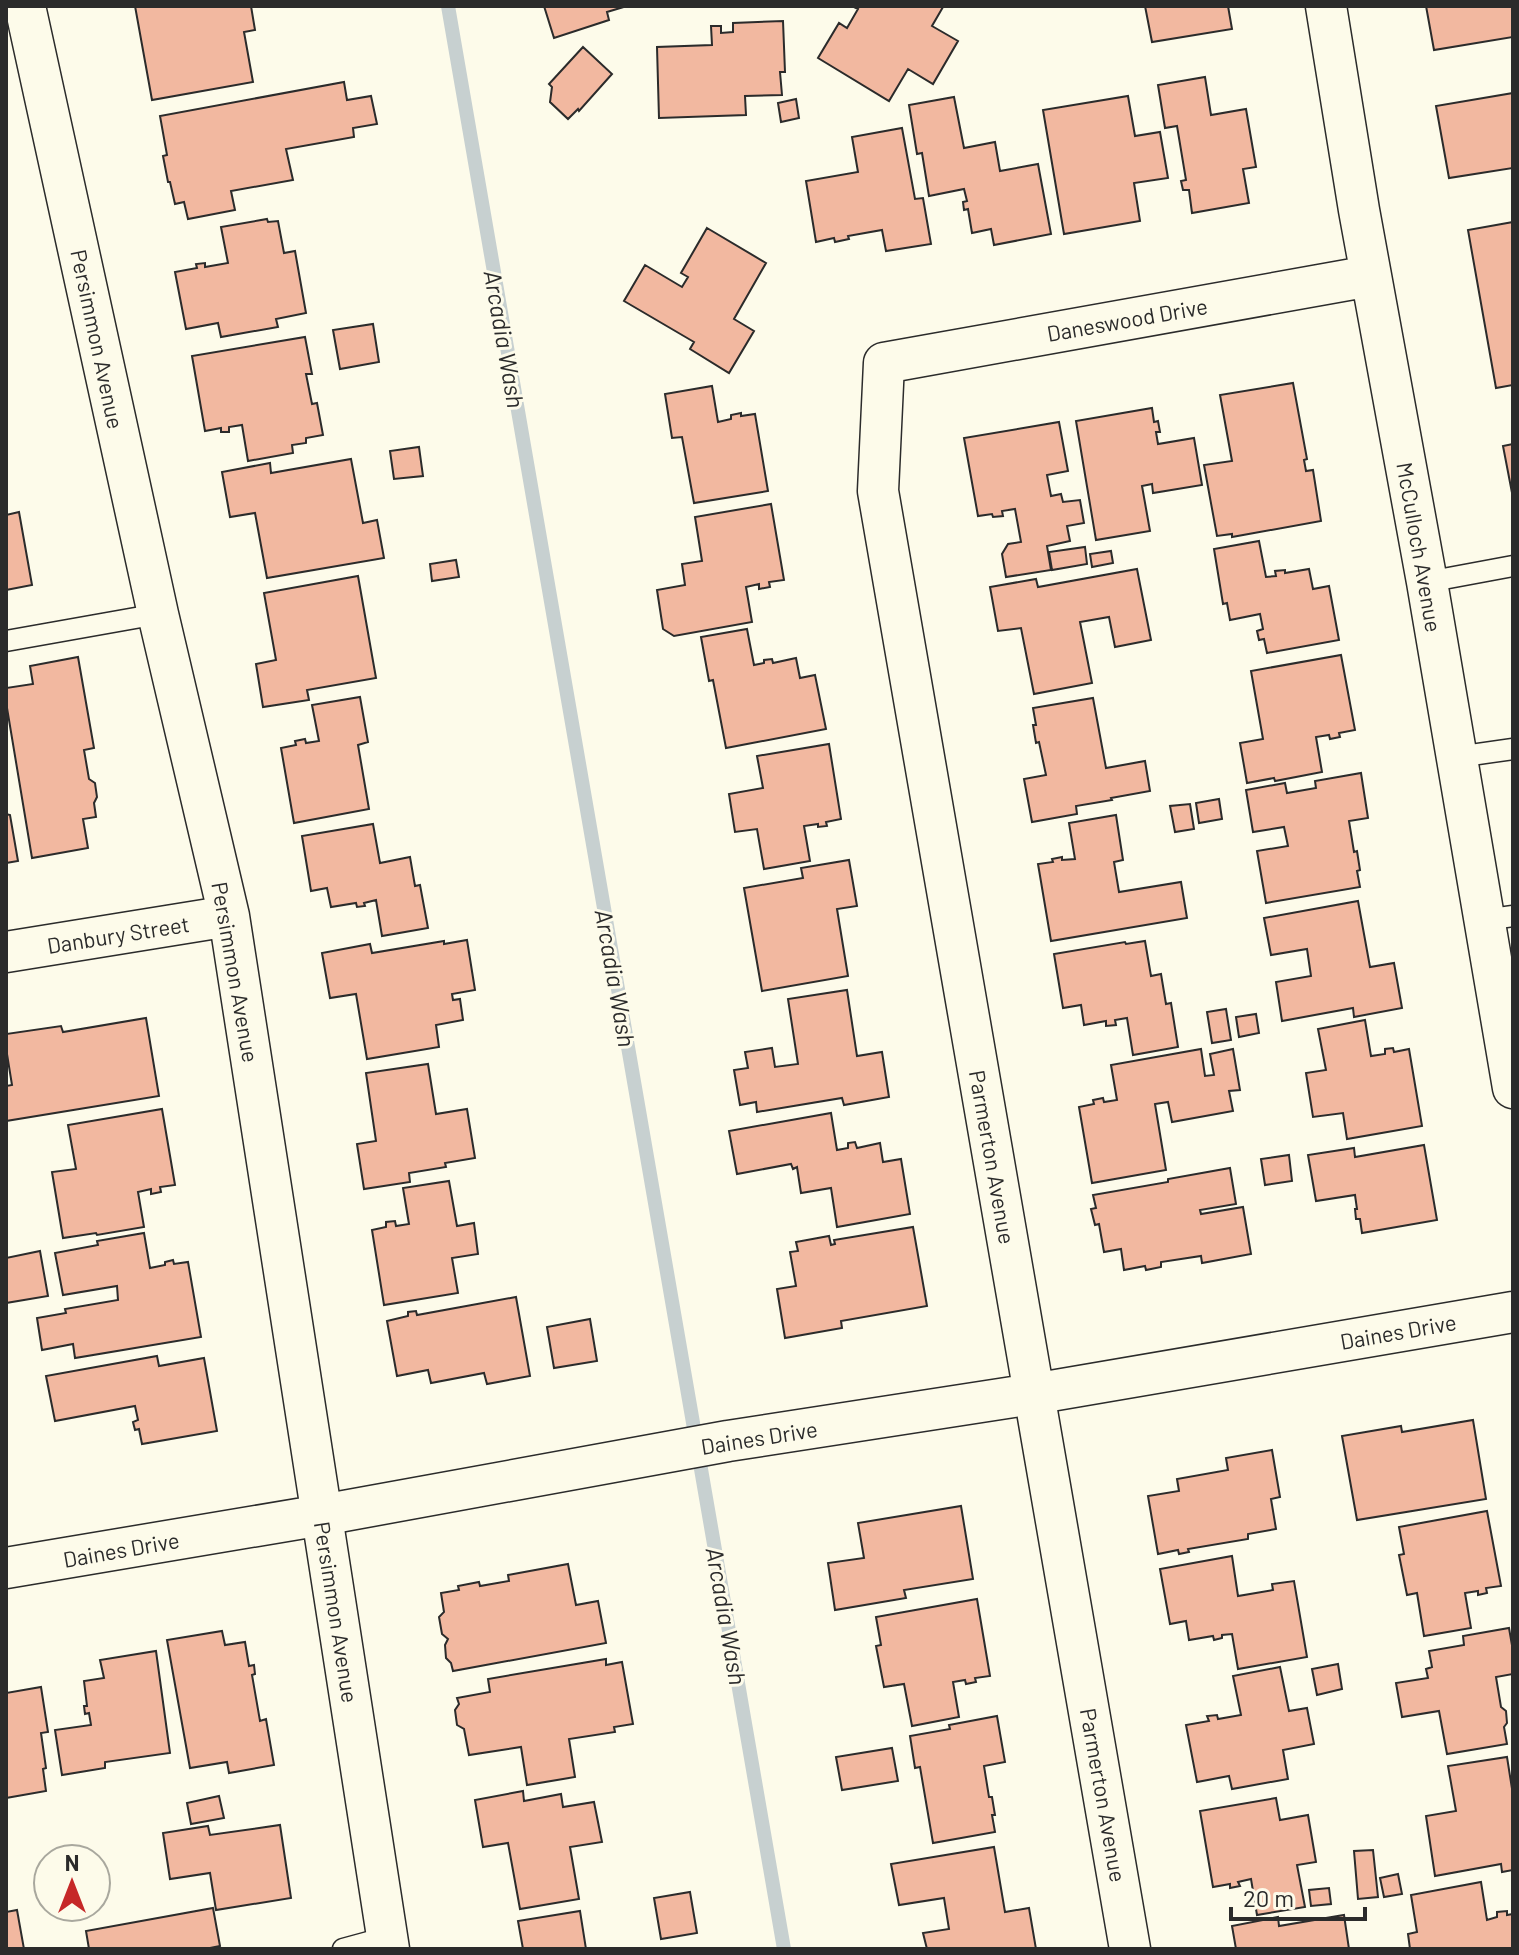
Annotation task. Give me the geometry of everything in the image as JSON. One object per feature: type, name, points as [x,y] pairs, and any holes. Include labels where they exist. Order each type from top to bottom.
[{"type":"street","name":"Persimmon Avenue","points":[[25,6],[158,614],[229,916],[388,1943]]},
{"type":"street","name":"McCulloch Avenue","points":[[1326,6],[1370,276],[1457,757],[1499,918],[1513,1088]]},
{"type":"street","name":"Daneswood Drive","points":[[884,363],[1370,276]]},
{"type":"street","name":"Parmerton Avenue","points":[[884,363],[878,491],[1130,1949]]},
{"type":"street","name":"Danbury Street","points":[[6,952],[229,916]]},
{"type":"street","name":"Daines Drive","points":[[6,1568],[322,1515],[728,1441],[1033,1394],[1513,1312]]},
{"type":"lane","points":[[1427,582],[1513,566]]},
{"type":"lane","points":[[6,641],[158,614]]},
{"type":"lane","points":[[1457,757],[1513,749]]},
{"type":"lane","points":[[343,1949],[388,1943]]},
{"type":"building","points":[[135,6],[251,6],[255,30],[244,32],[253,82],[152,100]]},
{"type":"building","points":[[544,6],[627,6],[607,12],[609,20],[554,38]]},
{"type":"building","points":[[852,6],[943,7],[932,26],[958,41],[933,84],[908,69],[889,101],[818,58],[839,23],[847,28],[858,9]]},
{"type":"building","points":[[1145,6],[1228,6],[1232,29],[1152,42]]},
{"type":"building","points":[[1426,6],[1513,6],[1513,37],[1434,50]]},
{"type":"building","points":[[783,21],[785,72],[780,72],[782,95],[745,96],[746,115],[659,118],[657,47],[712,45],[711,26],[721,26],[721,33],[733,32],[733,23]]},
{"type":"building","points":[[583,47],[612,74],[568,119],[550,102],[552,87],[549,84]]},
{"type":"building","points":[[1205,77],[1211,115],[1246,109],[1256,167],[1243,169],[1249,203],[1192,213],[1189,190],[1183,190],[1181,181],[1186,180],[1177,126],[1165,128],[1158,85]]},
{"type":"building","points":[[344,82],[347,100],[371,96],[377,124],[353,128],[354,137],[286,149],[293,180],[231,191],[235,210],[188,219],[184,202],[175,204],[163,156],[167,155],[160,116]]},
{"type":"building","points":[[1513,93],[1513,168],[1449,178],[1436,106]]},
{"type":"building","points":[[1128,96],[1135,136],[1160,132],[1168,178],[1134,183],[1140,221],[1064,234],[1043,110]]},
{"type":"building","points":[[954,97],[964,148],[995,142],[1000,171],[1038,164],[1051,234],[994,245],[991,229],[972,233],[968,209],[964,210],[963,202],[967,201],[964,189],[929,196],[922,153],[917,154],[909,105]]},
{"type":"building","points":[[796,99],[799,118],[781,122],[778,103]]},
{"type":"building","points":[[902,128],[915,199],[923,198],[931,244],[886,251],[882,230],[848,236],[849,239],[835,242],[834,238],[816,242],[806,181],[858,172],[852,137]]},
{"type":"building","points":[[267,219],[268,222],[278,221],[284,253],[295,251],[306,313],[276,319],[278,327],[221,337],[218,323],[186,329],[175,272],[197,268],[196,264],[205,263],[205,267],[228,263],[221,227]]},
{"type":"building","points":[[1513,222],[1513,385],[1496,388],[1468,230]]},
{"type":"building","points":[[707,228],[766,263],[734,319],[754,331],[729,373],[690,349],[694,342],[624,301],[645,265],[682,287],[688,277],[681,273]]},
{"type":"building","points":[[373,324],[379,362],[340,369],[333,330]]},
{"type":"building","points":[[305,337],[312,374],[306,374],[312,404],[317,403],[323,435],[292,445],[293,453],[248,461],[242,425],[229,427],[229,432],[221,432],[221,428],[205,431],[192,356]]},
{"type":"building","points":[[1293,383],[1307,459],[1304,460],[1306,471],[1313,470],[1321,521],[1232,537],[1232,534],[1217,536],[1204,465],[1232,461],[1220,395]]},
{"type":"building","points":[[712,386],[718,422],[731,419],[731,415],[755,414],[768,491],[694,503],[682,437],[672,438],[665,394]]},
{"type":"building","points":[[1152,408],[1154,422],[1158,421],[1160,432],[1156,432],[1158,444],[1194,438],[1202,485],[1153,493],[1152,484],[1142,486],[1150,531],[1096,540],[1076,421]]},
{"type":"building","points":[[1059,422],[1068,471],[1047,475],[1051,496],[1061,494],[1063,502],[1080,500],[1084,523],[1067,526],[1070,541],[1047,546],[1051,570],[1006,577],[1002,554],[1008,544],[1021,542],[1015,509],[1002,511],[1003,516],[978,516],[964,438]]},
{"type":"building","points":[[1513,444],[1513,498],[1503,446]]},
{"type":"building","points":[[419,447],[423,476],[394,479],[390,451]]},
{"type":"building","points":[[351,459],[363,523],[377,520],[384,558],[267,578],[255,513],[230,517],[222,472],[270,463],[271,473]]},
{"type":"building","points":[[771,504],[784,580],[769,582],[770,587],[759,589],[759,584],[746,587],[752,622],[674,636],[663,629],[657,590],[685,585],[682,564],[702,561],[695,517]]},
{"type":"building","points":[[19,512],[32,585],[6,590],[6,515]]},
{"type":"building","points":[[1259,541],[1266,577],[1276,576],[1275,571],[1285,570],[1285,573],[1309,569],[1313,589],[1329,586],[1339,640],[1267,653],[1264,639],[1259,640],[1257,631],[1263,629],[1260,614],[1230,620],[1227,603],[1223,604],[1214,549]]},
{"type":"building","points":[[1085,547],[1087,564],[1052,570],[1049,552]]},
{"type":"building","points":[[1111,551],[1113,563],[1092,567],[1090,554]]},
{"type":"building","points":[[456,560],[459,577],[432,581],[430,564]]},
{"type":"building","points":[[1137,569],[1151,640],[1115,647],[1109,617],[1080,622],[1092,683],[1034,694],[1021,628],[998,631],[990,587],[1036,579],[1038,587]]},
{"type":"building","points":[[358,576],[376,678],[307,690],[309,700],[263,707],[256,664],[276,660],[264,593]]},
{"type":"building","points":[[747,629],[754,665],[764,663],[764,660],[772,659],[773,663],[796,658],[800,678],[815,675],[826,729],[726,748],[701,637]]},
{"type":"building","points":[[1341,655],[1355,730],[1339,733],[1340,737],[1330,739],[1329,735],[1316,737],[1322,772],[1247,783],[1240,743],[1263,739],[1251,671]]},
{"type":"building","points":[[78,657],[94,748],[84,750],[89,779],[95,783],[96,817],[83,819],[88,848],[32,858],[6,688],[33,684],[30,666]]},
{"type":"building","points":[[360,697],[368,742],[358,745],[369,809],[294,823],[281,748],[296,745],[295,741],[305,739],[306,743],[319,741],[312,705]]},
{"type":"building","points":[[1093,698],[1106,768],[1145,761],[1150,791],[1076,806],[1077,814],[1032,822],[1024,779],[1046,775],[1039,742],[1036,743],[1033,708]]},
{"type":"building","points":[[829,744],[841,819],[826,822],[827,826],[804,826],[810,861],[764,869],[757,829],[735,832],[729,794],[763,788],[757,756]]},
{"type":"building","points":[[1361,773],[1368,818],[1349,821],[1354,852],[1357,851],[1360,887],[1266,903],[1257,851],[1288,846],[1284,827],[1253,832],[1246,790],[1285,783],[1287,793],[1316,788],[1315,781]]},
{"type":"building","points":[[1219,799],[1222,819],[1199,823],[1196,803]]},
{"type":"building","points":[[1190,804],[1194,829],[1175,832],[1170,806]]},
{"type":"building","points":[[6,814],[10,815],[18,861],[6,863]]},
{"type":"building","points":[[1116,815],[1123,860],[1114,862],[1119,892],[1181,882],[1187,918],[1051,941],[1038,864],[1062,857],[1062,860],[1075,859],[1069,823]]},
{"type":"building","points":[[373,824],[380,863],[410,857],[415,886],[420,885],[428,928],[382,936],[376,900],[364,903],[365,906],[357,907],[356,903],[331,907],[327,888],[311,891],[302,836]]},
{"type":"building","points":[[849,860],[857,906],[837,909],[848,976],[762,991],[744,888],[803,878],[801,868]]},
{"type":"building","points":[[1358,901],[1370,967],[1394,963],[1402,1008],[1354,1017],[1353,1008],[1282,1021],[1276,982],[1311,976],[1307,949],[1271,955],[1264,918]]},
{"type":"building","points":[[467,940],[475,990],[452,994],[453,1000],[460,999],[463,1020],[436,1025],[439,1047],[367,1059],[356,994],[330,998],[322,953],[370,944],[372,953]]},
{"type":"building","points":[[1145,941],[1151,976],[1161,974],[1166,1004],[1171,1003],[1178,1047],[1133,1055],[1127,1018],[1115,1020],[1116,1025],[1106,1026],[1106,1021],[1084,1025],[1081,1005],[1063,1008],[1054,954]]},
{"type":"building","points":[[847,990],[857,1056],[882,1052],[889,1097],[844,1105],[842,1098],[757,1112],[756,1102],[740,1105],[734,1070],[748,1068],[745,1052],[772,1048],[775,1067],[798,1064],[788,999]]},
{"type":"building","points":[[1226,1009],[1231,1040],[1212,1043],[1207,1012]]},
{"type":"building","points":[[1256,1014],[1259,1033],[1239,1037],[1236,1017]]},
{"type":"building","points":[[146,1018],[159,1096],[6,1121],[6,1086],[12,1085],[6,1034],[61,1026],[63,1032]]},
{"type":"building","points":[[1365,1020],[1371,1056],[1385,1054],[1385,1049],[1393,1048],[1394,1052],[1409,1049],[1422,1126],[1347,1139],[1343,1113],[1313,1117],[1306,1073],[1326,1070],[1318,1029]]},
{"type":"building","points":[[1201,1049],[1205,1076],[1214,1075],[1210,1054],[1233,1049],[1240,1090],[1229,1091],[1233,1111],[1172,1122],[1168,1102],[1155,1104],[1166,1170],[1092,1183],[1079,1107],[1094,1104],[1093,1100],[1103,1098],[1104,1102],[1117,1100],[1111,1065]]},
{"type":"building","points":[[428,1064],[436,1114],[467,1109],[475,1158],[409,1173],[410,1182],[364,1189],[357,1144],[376,1141],[366,1073]]},
{"type":"building","points":[[162,1109],[175,1185],[160,1187],[161,1192],[151,1194],[151,1189],[138,1192],[144,1227],[63,1238],[52,1172],[76,1169],[68,1125]]},
{"type":"building","points":[[831,1113],[837,1150],[848,1148],[848,1143],[855,1142],[857,1148],[880,1143],[883,1162],[901,1159],[910,1214],[837,1227],[831,1188],[801,1193],[797,1167],[793,1169],[791,1164],[737,1174],[729,1131]]},
{"type":"building","points":[[1424,1145],[1437,1220],[1362,1233],[1360,1219],[1356,1219],[1355,1195],[1316,1201],[1308,1155],[1354,1148],[1355,1157]]},
{"type":"building","points":[[1289,1155],[1292,1181],[1265,1185],[1261,1159]]},
{"type":"building","points":[[1230,1168],[1236,1204],[1200,1210],[1201,1214],[1243,1207],[1251,1254],[1202,1263],[1201,1256],[1161,1262],[1161,1267],[1146,1270],[1145,1266],[1124,1270],[1121,1249],[1104,1252],[1099,1224],[1095,1225],[1091,1209],[1096,1208],[1093,1195]]},
{"type":"building","points":[[449,1181],[457,1226],[474,1223],[478,1254],[452,1258],[458,1293],[384,1305],[372,1230],[386,1227],[386,1222],[395,1221],[396,1226],[409,1224],[403,1188]]},
{"type":"building","points":[[913,1227],[927,1306],[841,1321],[842,1328],[785,1338],[777,1289],[796,1286],[790,1252],[798,1251],[796,1242],[829,1236],[831,1245],[835,1244],[834,1240]]},
{"type":"building","points":[[144,1233],[150,1268],[173,1260],[174,1264],[188,1262],[201,1337],[75,1358],[73,1344],[42,1350],[37,1318],[66,1313],[65,1309],[118,1300],[117,1286],[63,1295],[55,1253],[98,1245],[97,1241]]},
{"type":"building","points":[[40,1251],[48,1296],[6,1303],[6,1258]]},
{"type":"building","points":[[516,1297],[530,1376],[487,1384],[484,1373],[431,1383],[428,1370],[397,1376],[387,1321],[408,1316],[408,1312],[416,1311],[417,1315]]},
{"type":"building","points":[[590,1319],[597,1361],[554,1368],[547,1327]]},
{"type":"building","points":[[157,1356],[159,1366],[204,1358],[217,1431],[142,1444],[139,1429],[135,1430],[133,1422],[138,1420],[135,1406],[55,1421],[46,1376]]},
{"type":"building","points":[[1473,1420],[1486,1499],[1357,1520],[1342,1436],[1401,1426],[1402,1432]]},
{"type":"building","points":[[1272,1450],[1280,1497],[1271,1499],[1276,1529],[1248,1534],[1248,1539],[1188,1549],[1189,1552],[1179,1554],[1178,1550],[1158,1554],[1148,1496],[1179,1491],[1177,1479],[1228,1470],[1226,1458]]},
{"type":"building","points":[[961,1506],[973,1579],[904,1590],[906,1598],[835,1610],[828,1563],[864,1558],[858,1523]]},
{"type":"building","points":[[1487,1511],[1501,1586],[1486,1588],[1487,1593],[1478,1595],[1478,1591],[1465,1593],[1471,1628],[1424,1636],[1417,1593],[1407,1595],[1399,1555],[1404,1554],[1399,1527]]},
{"type":"building","points":[[1232,1556],[1238,1596],[1273,1590],[1272,1584],[1294,1581],[1307,1657],[1238,1669],[1232,1634],[1214,1640],[1213,1636],[1189,1640],[1186,1621],[1170,1624],[1160,1569]]},
{"type":"building","points":[[568,1564],[576,1605],[598,1601],[606,1643],[453,1671],[446,1658],[448,1639],[442,1634],[439,1617],[444,1612],[441,1593],[479,1582],[480,1586],[509,1581],[508,1575]]},
{"type":"building","points":[[977,1599],[990,1676],[975,1678],[976,1682],[966,1684],[965,1680],[953,1682],[959,1717],[912,1726],[904,1684],[884,1687],[876,1646],[881,1645],[876,1617]]},
{"type":"building","points":[[1509,1628],[1513,1674],[1496,1677],[1501,1707],[1506,1711],[1507,1723],[1504,1727],[1507,1744],[1447,1754],[1439,1711],[1402,1717],[1396,1683],[1428,1678],[1426,1669],[1432,1667],[1429,1651],[1464,1645],[1463,1636]]},
{"type":"building","points":[[222,1631],[225,1645],[245,1642],[249,1666],[254,1665],[255,1674],[252,1675],[260,1721],[266,1719],[274,1765],[229,1773],[227,1762],[190,1768],[167,1640]]},
{"type":"building","points":[[156,1651],[170,1753],[105,1762],[105,1768],[62,1775],[55,1730],[91,1725],[89,1713],[85,1714],[84,1681],[104,1678],[100,1660]]},
{"type":"building","points":[[606,1659],[606,1665],[622,1662],[633,1724],[614,1727],[615,1732],[569,1739],[575,1777],[527,1785],[521,1747],[469,1755],[464,1729],[457,1725],[457,1698],[490,1692],[488,1679]]},
{"type":"building","points":[[1338,1664],[1342,1689],[1317,1695],[1312,1669]]},
{"type":"building","points":[[1280,1667],[1289,1711],[1307,1708],[1314,1744],[1283,1750],[1288,1779],[1232,1789],[1229,1776],[1197,1782],[1186,1725],[1209,1721],[1207,1716],[1217,1715],[1218,1719],[1241,1715],[1233,1676]]},
{"type":"building","points":[[41,1687],[48,1732],[41,1733],[46,1791],[6,1798],[6,1693]]},
{"type":"building","points":[[997,1716],[1005,1762],[984,1766],[995,1815],[992,1815],[995,1832],[933,1843],[920,1767],[915,1768],[910,1736]]},
{"type":"building","points":[[892,1748],[898,1781],[842,1790],[836,1757]]},
{"type":"building","points":[[1507,1757],[1513,1795],[1513,1870],[1502,1872],[1501,1864],[1435,1876],[1426,1816],[1456,1811],[1448,1766]]},
{"type":"building","points":[[523,1791],[524,1801],[561,1794],[563,1807],[594,1802],[602,1842],[570,1847],[579,1899],[520,1909],[508,1843],[483,1847],[475,1800]]},
{"type":"building","points":[[219,1796],[224,1818],[191,1824],[187,1803]]},
{"type":"building","points":[[1276,1798],[1280,1820],[1308,1815],[1316,1862],[1297,1865],[1305,1907],[1257,1915],[1251,1879],[1238,1882],[1240,1886],[1213,1887],[1200,1811]]},
{"type":"building","points":[[280,1825],[291,1898],[216,1910],[210,1873],[170,1879],[163,1833],[208,1826],[210,1835]]},
{"type":"building","points":[[994,1847],[1005,1912],[1029,1908],[1036,1949],[927,1949],[923,1933],[949,1929],[944,1898],[899,1905],[891,1864]]},
{"type":"building","points":[[1373,1850],[1378,1897],[1358,1899],[1354,1851]]},
{"type":"building","points":[[1398,1874],[1402,1894],[1384,1897],[1380,1878]]},
{"type":"building","points":[[1481,1882],[1487,1920],[1497,1917],[1497,1912],[1513,1914],[1513,1949],[1410,1949],[1408,1934],[1417,1932],[1411,1895]]},
{"type":"building","points":[[1329,1888],[1331,1904],[1311,1906],[1309,1890]]},
{"type":"building","points":[[690,1892],[697,1933],[661,1939],[654,1898]]},
{"type":"building","points":[[213,1908],[220,1946],[205,1949],[89,1949],[86,1931]]},
{"type":"building","points":[[17,1910],[24,1949],[6,1949],[6,1912]]},
{"type":"building","points":[[580,1911],[586,1949],[523,1949],[518,1921]]},
{"type":"building","points":[[1344,1915],[1349,1949],[1236,1949],[1232,1926],[1278,1917],[1279,1926]]},
{"type":"waterway","name":"Arcadia Wash","points":[[448,6],[784,1949]]}]
